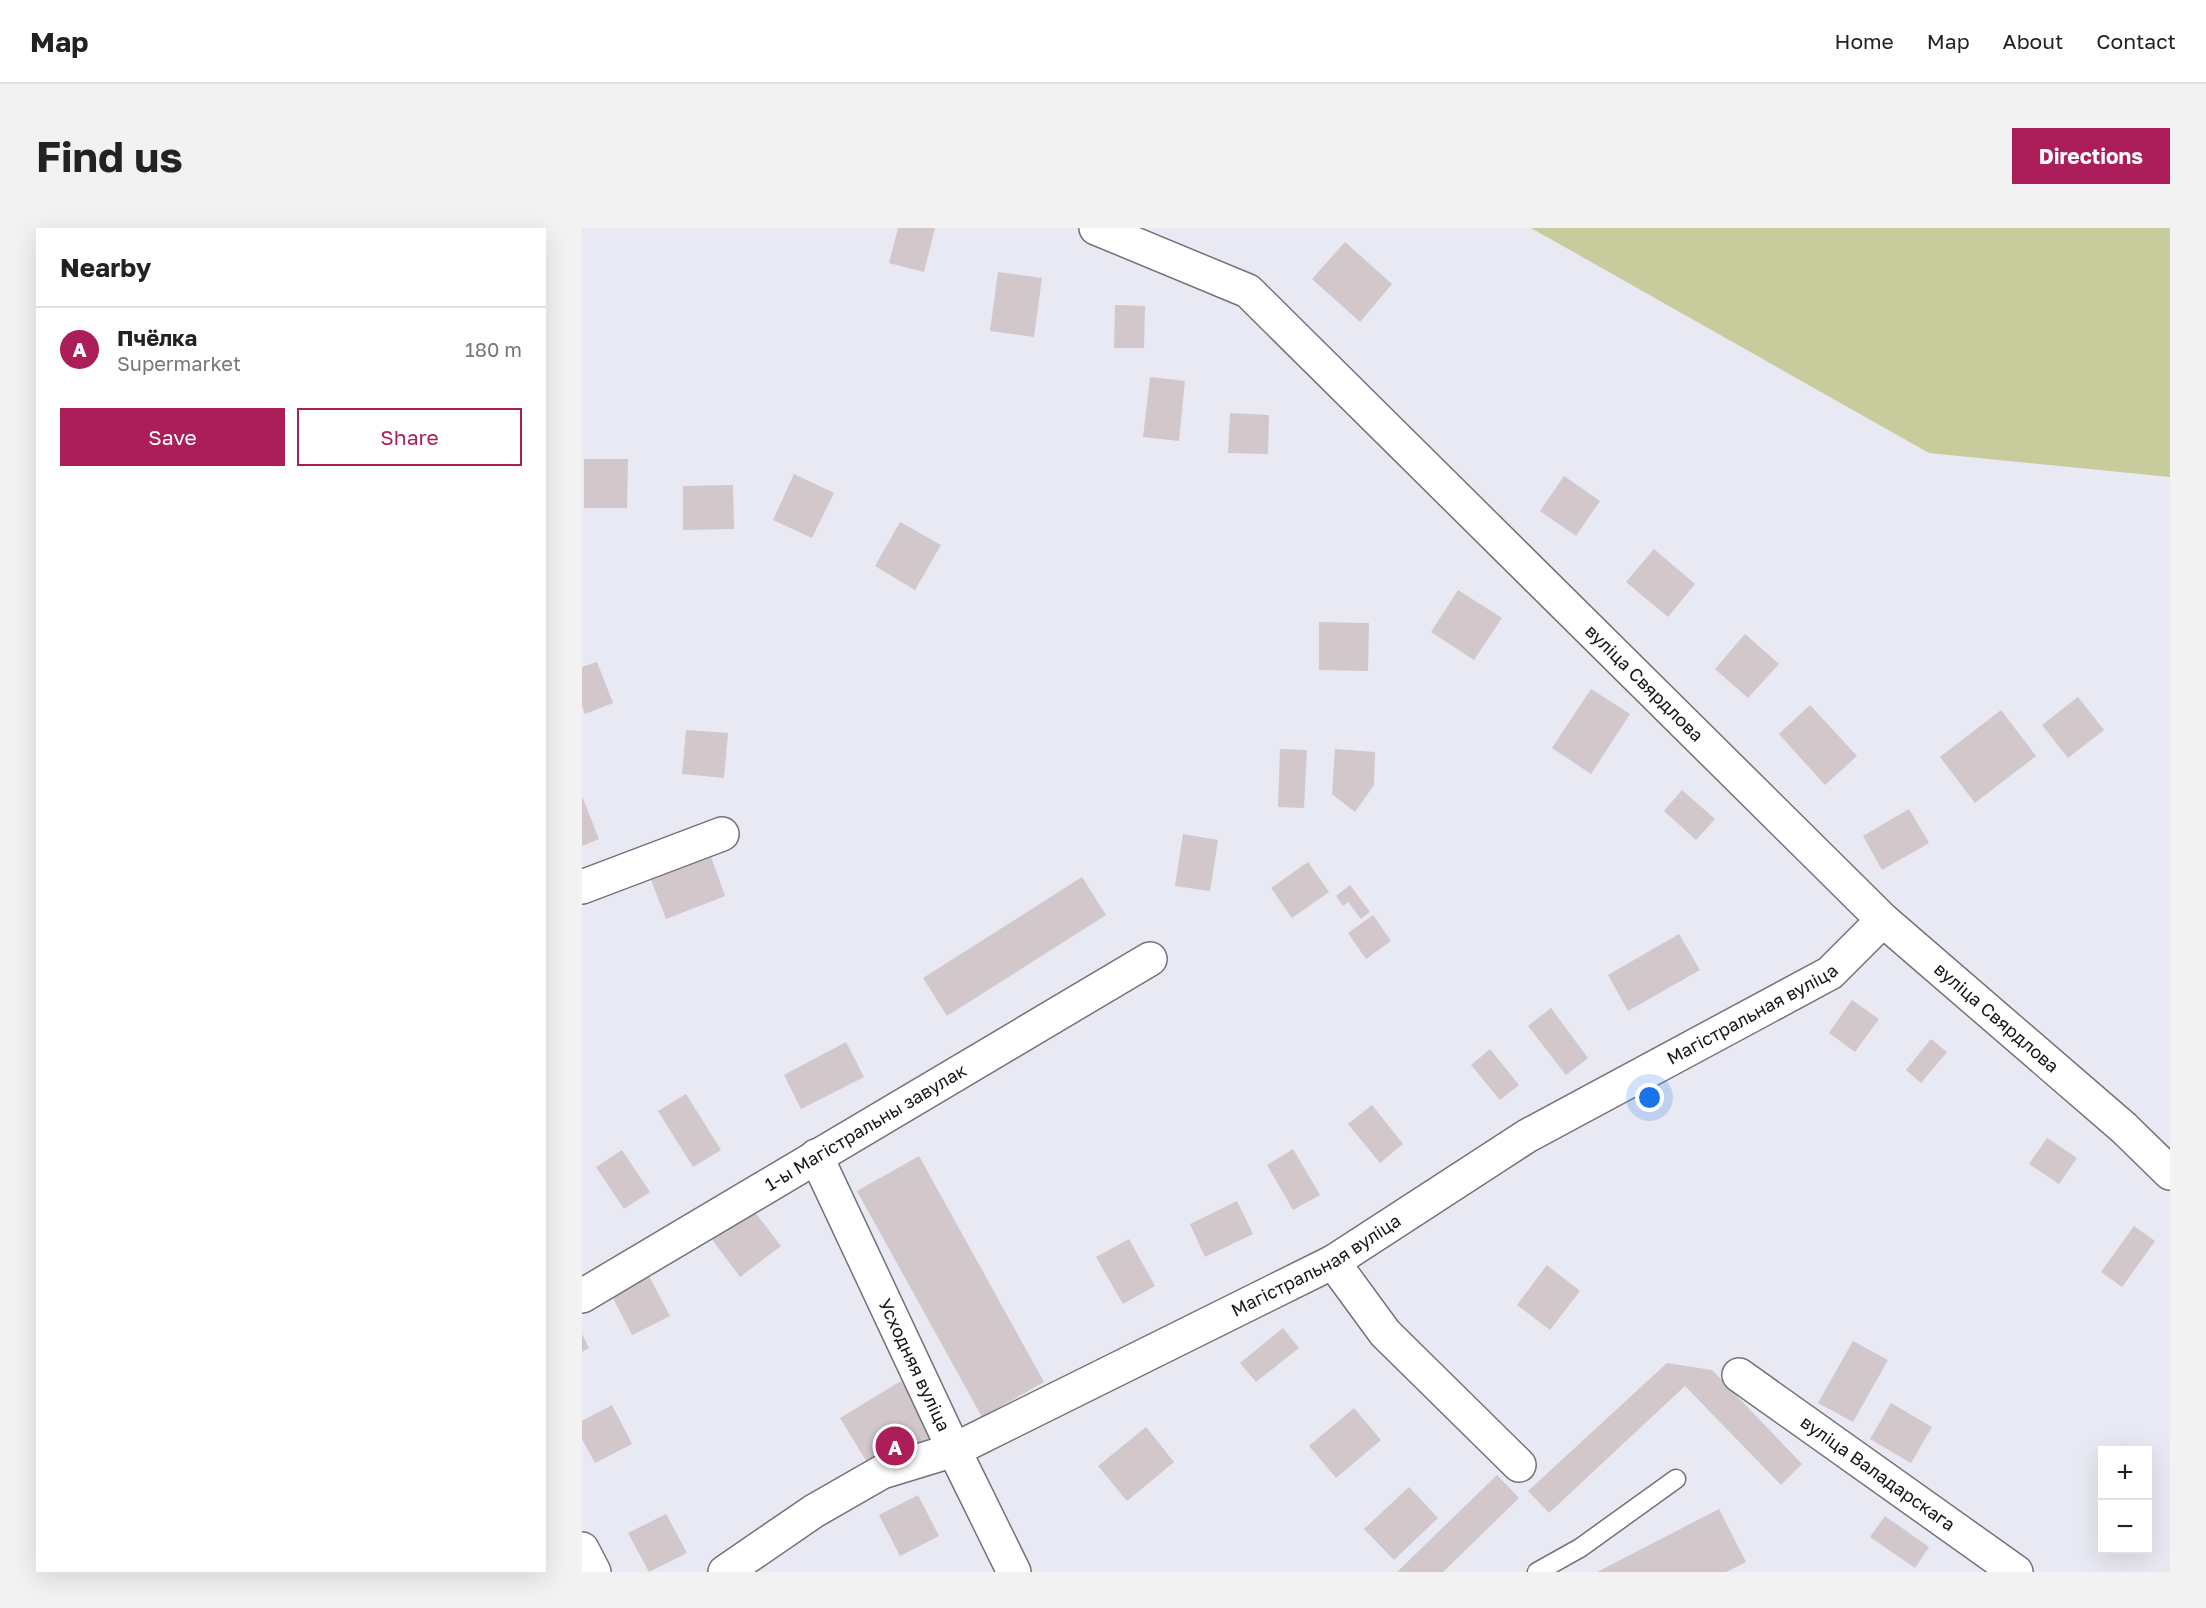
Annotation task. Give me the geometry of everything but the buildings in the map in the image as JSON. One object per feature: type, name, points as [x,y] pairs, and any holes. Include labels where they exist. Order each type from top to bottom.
[{"type":"street","name":"вуліца Свярдлова","points":[[1096,228],[1248,291],[1883,920],[2124,1128],[2170,1173]]},
{"type":"street","points":[[582,888],[722,834]]},
{"type":"street","name":"Магістральная вуліца","points":[[725,1572],[814,1511],[882,1472],[954,1450],[1333,1262],[1527,1136],[1830,973],[1883,920]]},
{"type":"street","name":"1-ы Магістральны завулак","points":[[582,1296],[1150,959]]},
{"type":"street","name":"Усходняя вуліца","points":[[816,1156],[1014,1572]]},
{"type":"street","points":[[1333,1262],[1385,1333],[1519,1465]]},
{"type":"street","name":"вуліца Валадарскага","points":[[1739,1375],[2016,1572]]},
{"type":"street","points":[[582,1549],[594,1572]]},
{"type":"lane","points":[[1537,1572],[1580,1548],[1676,1479]]},
{"type":"green space","points":[[1531,228],[2170,228],[2170,477],[1929,453]]},
{"type":"place","name":"Пчёлка","points":[[895,1446]]}]
